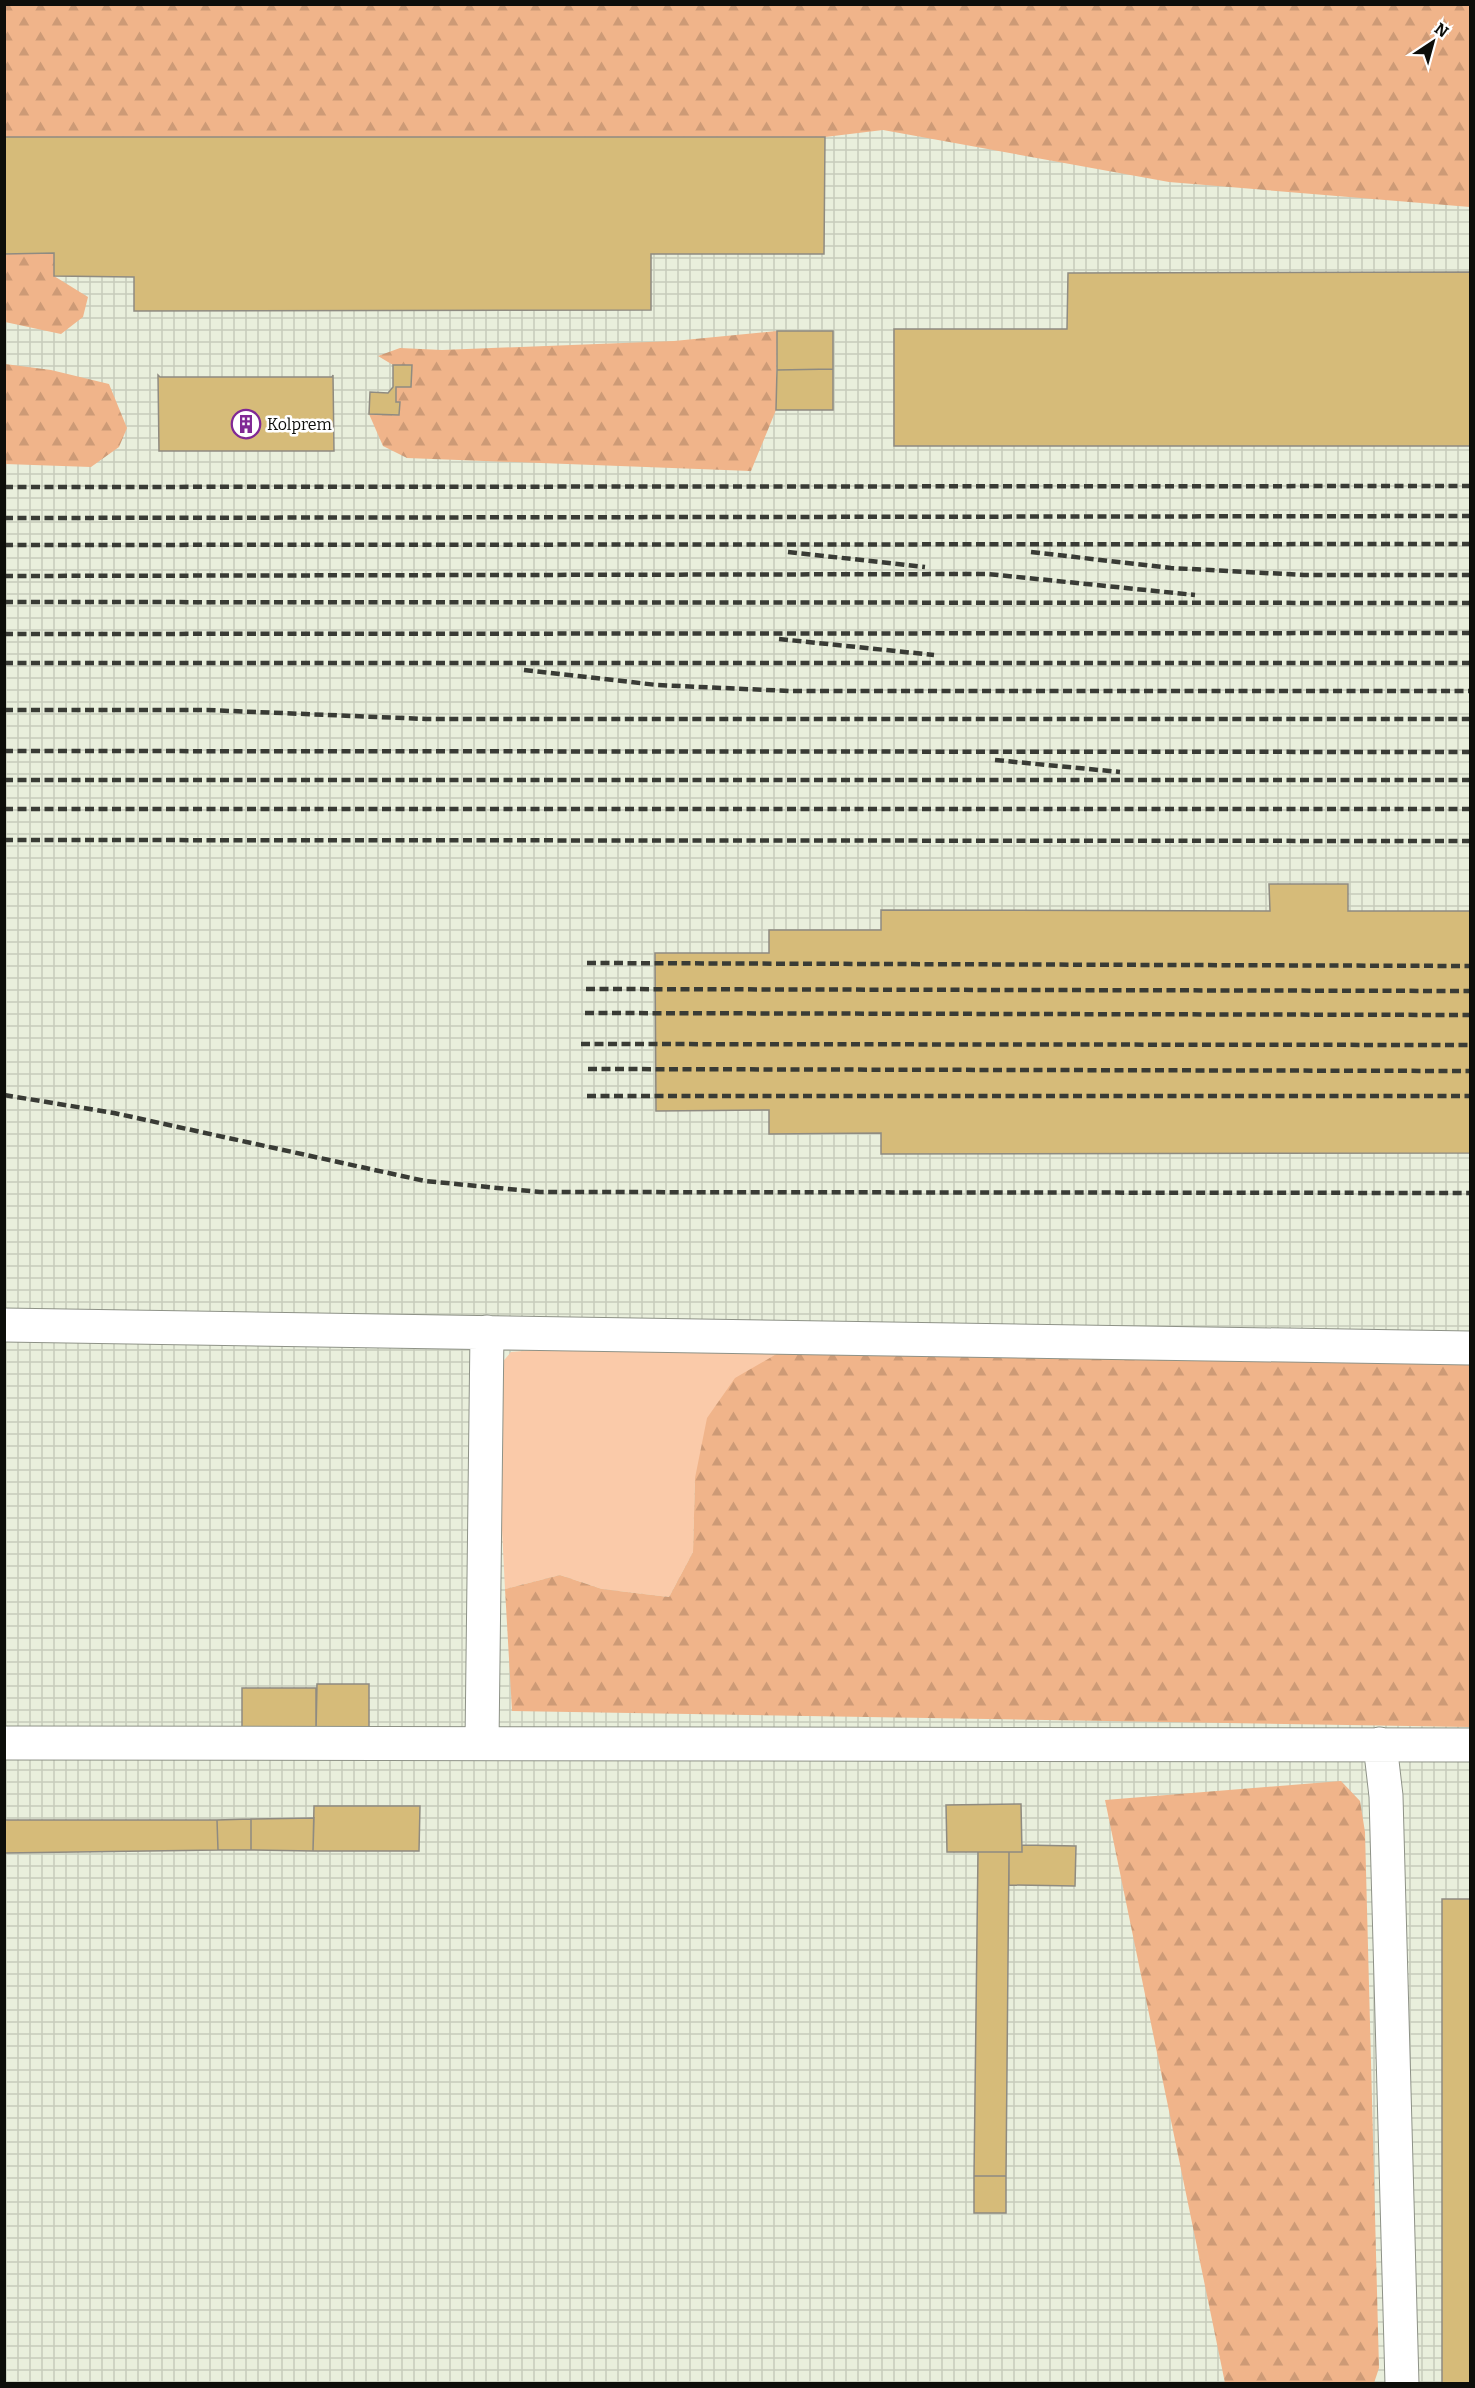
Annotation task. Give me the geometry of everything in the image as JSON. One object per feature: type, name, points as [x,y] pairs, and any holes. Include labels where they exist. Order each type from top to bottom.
[{"type":"lane","points":[[4,1325],[1470,1348]]},
{"type":"lane","points":[[482,1743],[487,1332]]},
{"type":"lane","points":[[4,1743],[1470,1745]]},
{"type":"lane","points":[[1380,1744],[1386,1796],[1402,2384]]},
{"type":"shaded area","points":[[5,5],[1470,5],[1470,2383],[5,2384]]},
{"type":"shaded area","points":[[535,1350],[780,1352],[695,1478],[693,1552],[669,1597],[602,1589],[560,1575],[505,1589],[494,1372],[511,1352]]},
{"type":"green space","points":[[4,5],[1470,5],[1470,207],[1169,182],[883,130],[825,137],[5,137]]},
{"type":"green space","points":[[54,253],[54,276],[88,297],[83,317],[61,334],[5,322],[5,254]]},
{"type":"green space","points":[[777,331],[776,410],[751,471],[407,458],[383,446],[369,414],[399,415],[400,402],[396,402],[396,387],[411,387],[412,365],[393,365],[378,356],[400,348],[442,350],[674,341]]},
{"type":"green space","points":[[5,364],[51,370],[109,384],[127,428],[119,447],[91,467],[5,464]]},
{"type":"green space","points":[[780,1352],[1470,1365],[1470,1727],[512,1711],[505,1589],[560,1575],[602,1589],[669,1597],[693,1552],[695,1478],[707,1418],[735,1378]]},
{"type":"green space","points":[[1341,1781],[1360,1801],[1365,1832],[1379,2368],[1374,2383],[1225,2383],[1105,1800]]},
{"type":"building","points":[[4,137],[825,137],[824,254],[651,254],[651,310],[134,311],[134,277],[54,276],[54,253],[4,254]]},
{"type":"building","points":[[1470,272],[1470,446],[894,446],[894,329],[1067,329],[1068,273]]},
{"type":"building","points":[[777,331],[833,331],[833,369],[777,370]]},
{"type":"building","points":[[393,365],[412,365],[411,387],[396,387],[396,402],[400,402],[399,415],[369,414],[370,392],[388,393],[393,387]]},
{"type":"building","points":[[833,369],[833,410],[776,410],[777,370]]},
{"type":"building","name":"Kolprem","points":[[158,375],[160,377],[332,377],[333,375],[334,451],[159,451]]},
{"type":"building","points":[[1269,884],[1348,884],[1348,911],[1470,911],[1470,1153],[881,1154],[881,1133],[769,1134],[769,1110],[656,1111],[655,953],[769,953],[769,930],[881,930],[881,910],[1270,911]]},
{"type":"building","points":[[317,1684],[369,1684],[369,1732],[316,1732]]},
{"type":"building","points":[[242,1688],[316,1688],[316,1728],[242,1728]]},
{"type":"building","points":[[1021,1804],[1022,1852],[947,1852],[946,1805]]},
{"type":"building","points":[[314,1806],[420,1806],[419,1851],[313,1851]]},
{"type":"building","points":[[314,1818],[313,1851],[251,1850],[251,1819]]},
{"type":"building","points":[[251,1819],[251,1850],[218,1850],[217,1820]]},
{"type":"building","points":[[4,1820],[217,1820],[218,1850],[4,1853]]},
{"type":"building","points":[[1022,1845],[1076,1846],[1075,1886],[1009,1885],[1009,1852],[1022,1852]]},
{"type":"building","points":[[978,1852],[1009,1852],[1006,2176],[974,2176]]},
{"type":"building","points":[[1442,1899],[1470,1899],[1470,2384],[1442,2384]]},
{"type":"building","points":[[974,2176],[1006,2176],[1006,2213],[974,2213]]},
{"type":"railway","points":[[4,487],[1470,486]]},
{"type":"railway","points":[[4,518],[1470,516]]},
{"type":"railway","points":[[4,545],[1470,544]]},
{"type":"railway","points":[[788,552],[925,567]]},
{"type":"railway","points":[[1031,552],[1171,568],[1304,575],[1470,575]]},
{"type":"railway","points":[[4,576],[988,574],[1195,595]]},
{"type":"railway","points":[[4,602],[1470,603]]},
{"type":"railway","points":[[4,634],[1470,633]]},
{"type":"railway","points":[[779,639],[934,655]]},
{"type":"railway","points":[[4,663],[1470,663]]},
{"type":"railway","points":[[524,670],[657,685],[789,691],[1470,691]]},
{"type":"railway","points":[[4,710],[207,710],[426,719],[1470,719]]},
{"type":"railway","points":[[4,751],[1470,752]]},
{"type":"railway","points":[[995,760],[1120,772]]},
{"type":"railway","points":[[4,780],[1470,780]]},
{"type":"railway","points":[[4,809],[1470,809]]},
{"type":"railway","points":[[4,840],[1470,841]]},
{"type":"railway","points":[[587,963],[1470,966]]},
{"type":"railway","points":[[586,989],[1470,991]]},
{"type":"railway","points":[[585,1013],[1470,1015]]},
{"type":"railway","points":[[581,1044],[1470,1045]]},
{"type":"railway","points":[[588,1069],[1470,1071]]},
{"type":"railway","points":[[4,1095],[114,1113],[425,1181],[540,1192],[1470,1193]]},
{"type":"railway","points":[[587,1096],[1470,1096]]},
{"type":"place","name":"Kolprem","points":[[246,424]]}]
